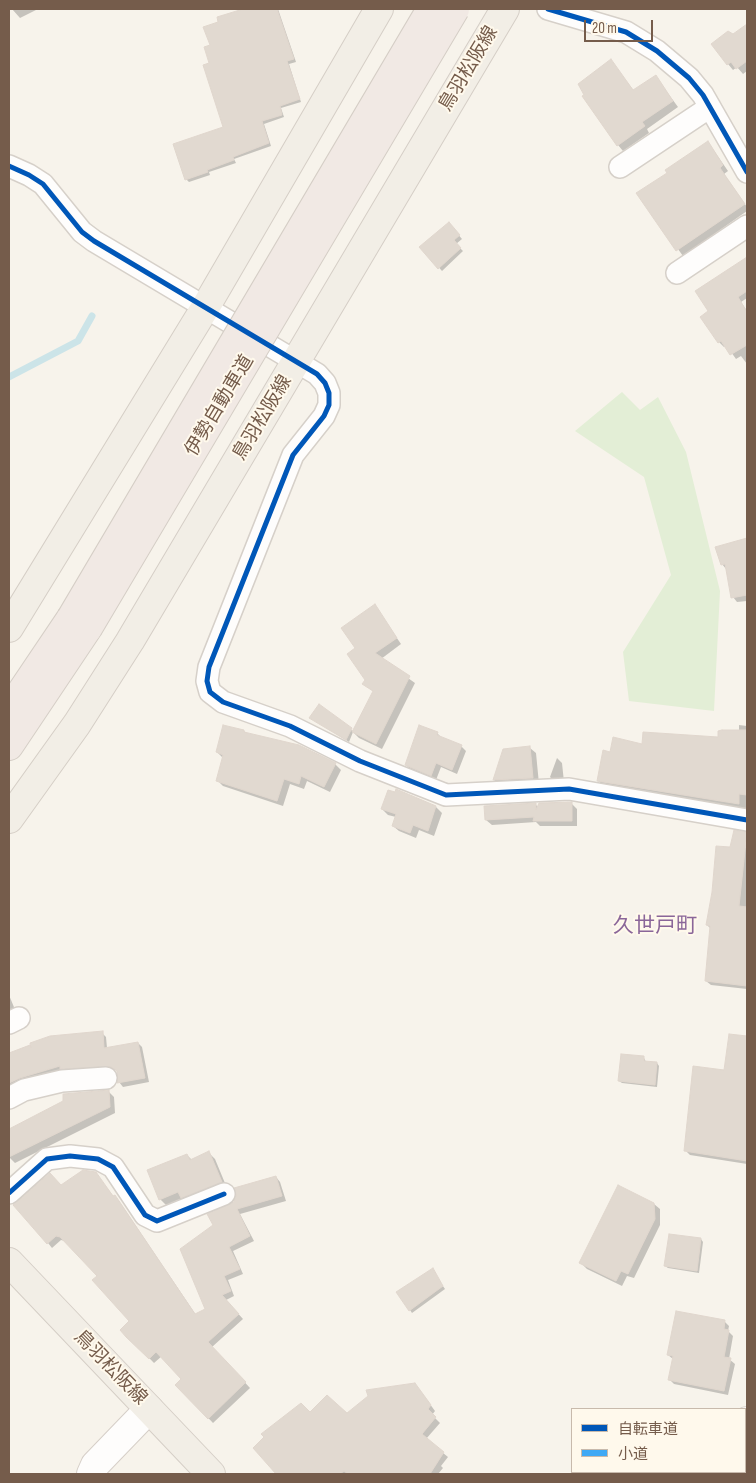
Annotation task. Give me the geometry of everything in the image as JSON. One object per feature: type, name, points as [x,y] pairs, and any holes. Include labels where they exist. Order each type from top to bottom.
[{"type":"highway","name":"伊勢自動車道","points":[[9,746],[431,9]]},
{"type":"highway","name":"伊勢自動車道","points":[[9,710],[80,623],[455,9]]},
{"type":"main road","points":[[9,628],[205,308],[379,9]]},
{"type":"main road","name":"鳥羽松阪線","points":[[9,819],[72,732],[130,641],[505,9]]},
{"type":"main road","name":"鳥羽松阪線","points":[[9,1262],[211,1474]]},
{"type":"street","points":[[548,9],[626,32],[657,51],[689,78],[710,107],[747,172]]},
{"type":"street","points":[[620,167],[710,107]]},
{"type":"street","points":[[9,166],[22,171],[43,184],[88,236],[317,374],[325,383],[329,393],[329,405],[324,416],[293,455],[209,667],[207,681],[210,692],[223,702],[290,726],[360,761],[446,795],[569,790],[747,820]]},
{"type":"street","points":[[677,273],[747,226]]},
{"type":"street","points":[[9,1098],[24,1090],[62,1081],[106,1078]]},
{"type":"street","points":[[9,1193],[47,1159],[70,1156],[98,1158],[113,1167],[145,1215],[157,1221],[224,1194]]},
{"type":"street","points":[[91,1474],[95,1465],[149,1409]]},
{"type":"green space","points":[[622,392],[640,410],[658,397],[686,452],[720,591],[714,711],[629,701],[623,652],[671,575],[644,477],[575,431]]},
{"type":"building","points":[[243,9],[277,9],[294,59],[287,61],[300,99],[280,106],[282,115],[262,121],[269,143],[233,157],[234,160],[207,170],[208,172],[185,180],[173,144],[223,127],[203,65],[209,63],[204,47],[210,45],[203,27],[218,22],[217,17]]},
{"type":"building","points":[[747,24],[747,61],[736,69],[731,62],[727,65],[711,44],[728,31],[733,34]]},
{"type":"building","points":[[611,59],[633,90],[656,75],[673,101],[642,122],[645,126],[617,146],[582,96],[584,95],[578,84]]},
{"type":"building","points":[[708,141],[723,165],[720,168],[745,204],[676,251],[636,193],[667,173],[665,170]]},
{"type":"building","points":[[449,222],[460,235],[454,240],[461,248],[438,269],[419,247]]},
{"type":"building","points":[[747,257],[747,291],[738,297],[747,312],[747,345],[730,355],[721,341],[718,343],[700,317],[708,311],[695,291]]},
{"type":"building","points":[[747,538],[747,595],[731,598],[725,564],[721,565],[715,547]]},
{"type":"building","points":[[375,604],[397,638],[375,653],[410,676],[376,744],[352,732],[373,691],[362,684],[365,680],[347,654],[355,648],[341,628]]},
{"type":"building","points":[[319,704],[352,728],[346,740],[309,718]]},
{"type":"building","points":[[223,725],[299,745],[336,763],[324,787],[301,776],[299,784],[284,779],[277,801],[216,781],[223,755],[216,752]]},
{"type":"building","points":[[419,725],[438,732],[437,735],[462,745],[452,770],[436,763],[431,776],[405,765]]},
{"type":"building","points":[[747,730],[747,795],[739,794],[739,804],[597,781],[603,750],[610,752],[613,737],[642,744],[643,732],[718,737],[718,731]]},
{"type":"building","points":[[530,746],[533,778],[493,780],[503,749]]},
{"type":"building","points":[[396,789],[436,806],[428,831],[413,825],[410,833],[392,826],[396,814],[381,809],[388,790],[395,792]]},
{"type":"building","points":[[572,802],[572,821],[533,821],[534,817],[485,820],[484,806],[536,803],[536,810],[539,803]]},
{"type":"building","points":[[734,830],[747,832],[739,906],[747,907],[747,986],[705,981],[710,926],[706,925],[712,892],[716,846],[730,847]]},
{"type":"building","points":[[103,1031],[104,1048],[138,1042],[145,1078],[117,1083],[117,1071],[111,1067],[60,1069],[60,1066],[9,1083],[9,1053],[30,1045],[31,1048],[30,1043],[50,1036]]},
{"type":"building","points":[[729,1034],[747,1036],[747,1161],[684,1151],[693,1066],[724,1070]]},
{"type":"building","points":[[621,1054],[644,1056],[644,1061],[657,1062],[655,1085],[618,1081]]},
{"type":"building","points":[[109,1090],[110,1107],[9,1157],[9,1129],[63,1101],[63,1094]]},
{"type":"building","points":[[209,1151],[222,1182],[181,1198],[178,1192],[159,1200],[147,1170],[187,1154],[190,1160]]},
{"type":"building","points":[[83,1170],[96,1172],[113,1196],[115,1195],[195,1314],[205,1309],[180,1249],[213,1225],[207,1214],[234,1202],[236,1195],[234,1188],[276,1176],[282,1196],[237,1209],[250,1236],[229,1247],[240,1269],[224,1276],[231,1291],[222,1295],[239,1314],[208,1342],[246,1382],[208,1419],[175,1385],[181,1379],[156,1352],[149,1359],[120,1330],[129,1321],[92,1280],[97,1276],[60,1237],[56,1236],[47,1244],[13,1205],[50,1173],[61,1185]]},
{"type":"building","points":[[618,1185],[654,1203],[655,1219],[628,1274],[621,1271],[616,1281],[579,1263]]},
{"type":"building","points":[[669,1234],[701,1238],[697,1271],[664,1266]]},
{"type":"building","points":[[433,1268],[443,1286],[409,1311],[396,1292]]},
{"type":"building","points":[[676,1311],[725,1320],[724,1329],[729,1330],[724,1357],[731,1358],[724,1391],[668,1380],[673,1356],[667,1355]]},
{"type":"building","points":[[415,1383],[431,1405],[428,1409],[436,1417],[422,1434],[444,1452],[430,1474],[348,1474],[344,1471],[340,1474],[276,1474],[253,1448],[264,1437],[261,1434],[301,1403],[310,1412],[327,1395],[347,1413],[368,1396],[366,1390]]},
{"type":"waterway","points":[[9,377],[78,341],[92,316]]},
{"type":"cycle path","points":[[548,9],[626,32],[657,51],[689,78],[703,95],[747,172]]},
{"type":"cycle path","points":[[9,166],[43,184],[82,232],[94,241],[317,374],[325,383],[329,393],[329,405],[324,416],[293,455],[209,667],[207,681],[210,692],[223,702],[290,726],[360,761],[446,795],[569,789],[747,820]]},
{"type":"cycle path","points":[[9,1193],[47,1159],[70,1156],[98,1159],[113,1167],[145,1215],[157,1221],[224,1194]]},
{"type":"district","name":"久世戸町","points":[[655,927]]}]
